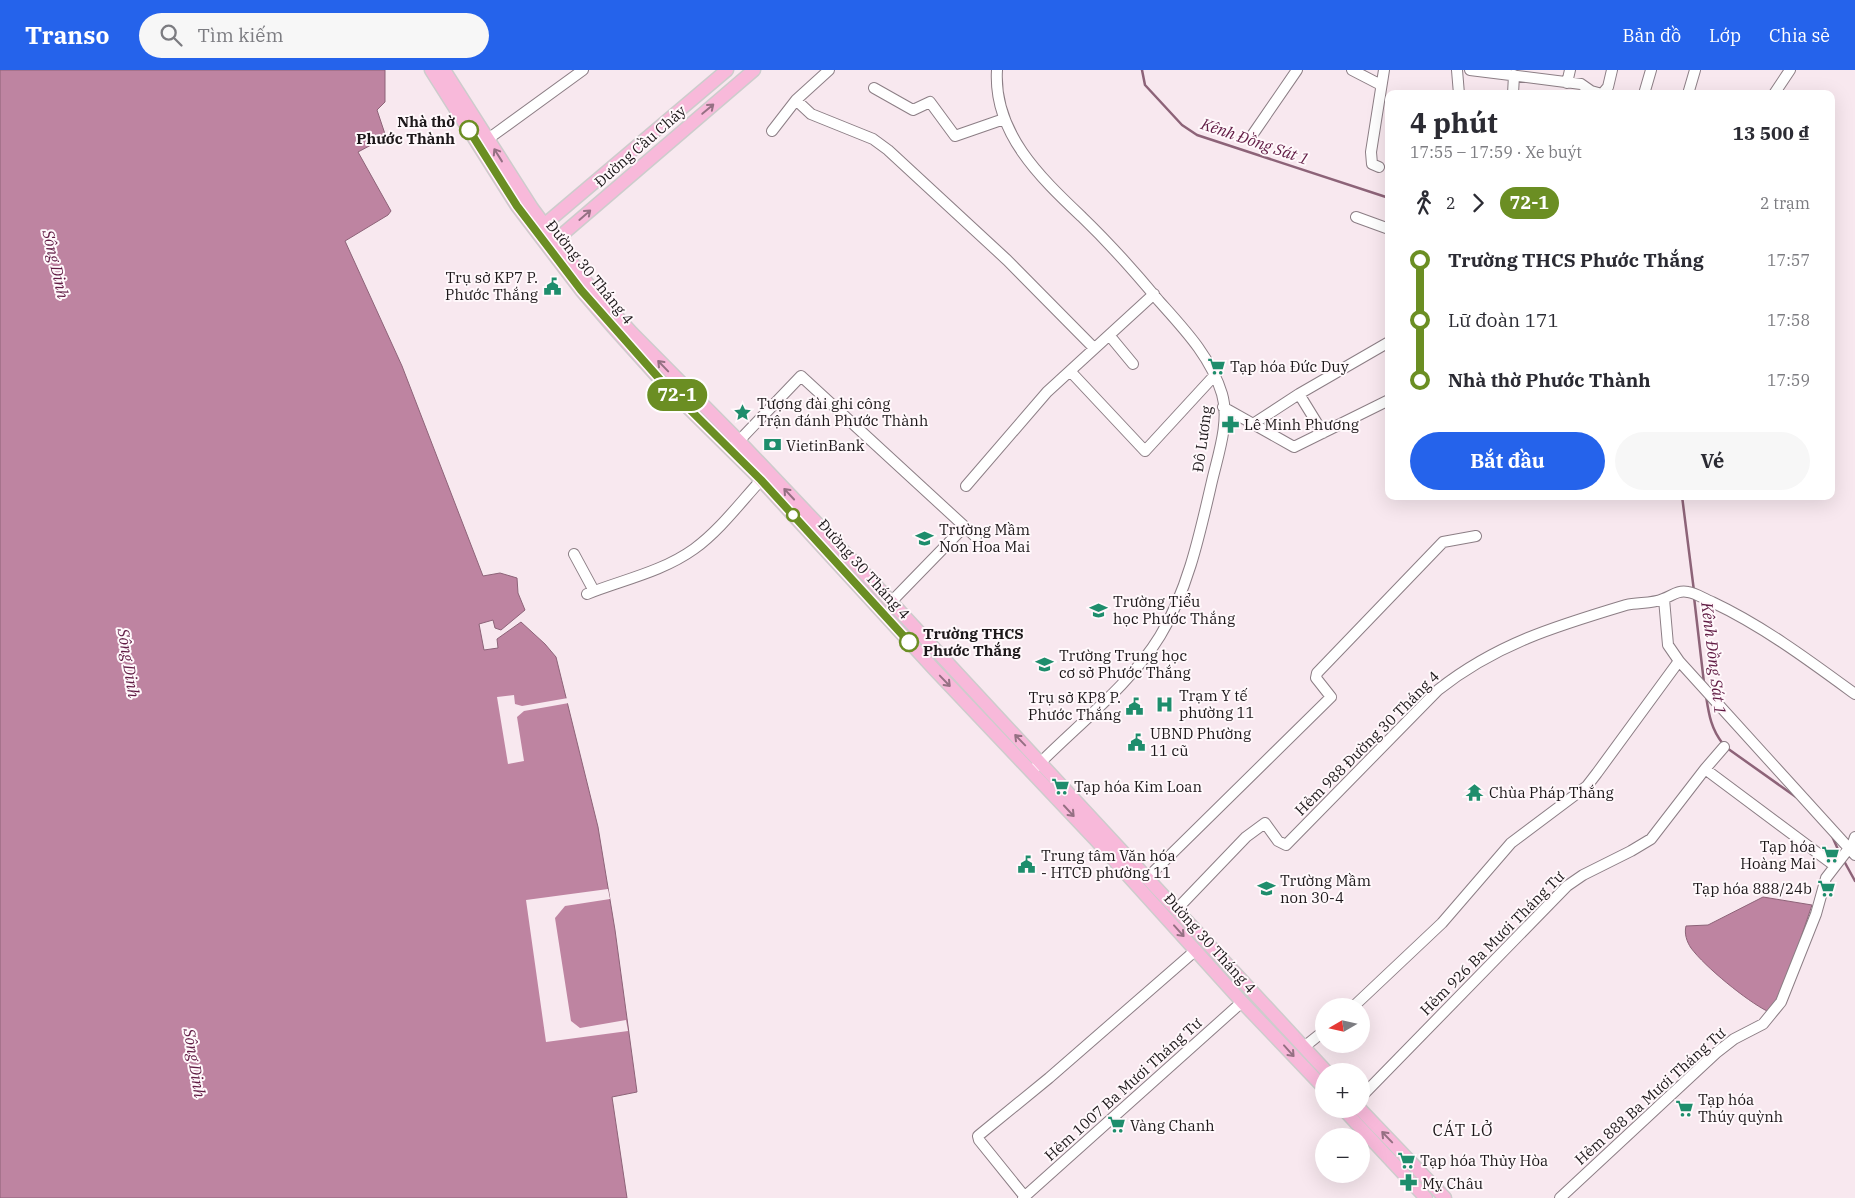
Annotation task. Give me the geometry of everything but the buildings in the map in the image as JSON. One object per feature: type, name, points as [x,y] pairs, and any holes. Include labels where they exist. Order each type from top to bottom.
[{"type":"main road","name":"Đường 30 Tháng 4","points":[[431,70],[552,244],[581,290],[664,384],[680,391],[869,578],[1242,1002],[1315,1079]]},
{"type":"main road","name":"Đường 30 Tháng 4","points":[[444,70],[488,139],[507,179]]},
{"type":"main road","name":"Đường Cầu Cháy","points":[[540,228],[727,70]]},
{"type":"main road","name":"Đường Cầu Cháy","points":[[552,244],[754,70]]},
{"type":"main road","name":"Đường 30 Tháng 4","points":[[764,476],[858,586],[1147,878],[1319,1063]]},
{"type":"main road","points":[[858,586],[869,578]]},
{"type":"main road","points":[[1351,1118],[1426,1198]]},
{"type":"main road","points":[[1368,1118],[1438,1195]]},
{"type":"street","points":[[488,139],[583,70]]},
{"type":"street","points":[[772,131],[796,100],[828,70]]},
{"type":"street","name":"Đô Lương","points":[[997,70],[998,90],[1004,119],[1024,155],[1049,186],[1108,241],[1189,335],[1214,376],[1222,397],[1223,407],[1220,443],[1193,558],[1161,635],[1127,677],[1037,767]]},
{"type":"street","points":[[1253,134],[1296,70]]},
{"type":"street","points":[[1352,70],[1381,84]]},
{"type":"street","points":[[1379,167],[1372,164],[1370,160],[1384,70]]},
{"type":"street","points":[[1457,70],[1459,90]]},
{"type":"street","points":[[1470,70],[1514,75],[1529,73],[1567,83],[1581,84],[1588,90]]},
{"type":"street","points":[[1567,83],[1570,70]]},
{"type":"street","points":[[1606,90],[1612,70]]},
{"type":"street","points":[[1645,90],[1651,70]]},
{"type":"street","points":[[1689,90],[1695,70]]},
{"type":"street","points":[[1777,90],[1790,70]]},
{"type":"street","points":[[1513,90],[1514,75]]},
{"type":"street","points":[[874,88],[913,110],[930,102],[955,136],[1004,119]]},
{"type":"street","points":[[796,100],[811,114],[874,139],[888,150],[1007,260],[1094,348]]},
{"type":"street","points":[[1356,217],[1385,228]]},
{"type":"street","points":[[966,486],[1047,392],[1154,294]]},
{"type":"street","points":[[1109,335],[1133,364]]},
{"type":"street","points":[[1253,424],[1299,394],[1385,344]]},
{"type":"street","points":[[1070,371],[1145,451],[1214,376]]},
{"type":"street","points":[[735,446],[801,376],[976,537]]},
{"type":"street","points":[[1299,394],[1324,433]]},
{"type":"street","points":[[1223,407],[1294,447],[1385,402]]},
{"type":"street","points":[[574,554],[590,593],[641,575],[694,549],[730,515],[764,476]]},
{"type":"street","points":[[891,602],[964,526]]},
{"type":"street","points":[[1147,878],[1331,697],[1316,678],[1317,674],[1443,542],[1476,536]]},
{"type":"street","name":"Hẻm 988 Đường 30 Tháng 4","points":[[1176,910],[1246,837],[1265,823],[1278,841],[1286,846],[1438,690],[1450,681],[1526,637],[1627,605],[1664,599],[1671,594],[1689,592],[1731,611],[1807,660],[1855,694]]},
{"type":"street","points":[[1664,599],[1668,646],[1679,661],[1853,845]]},
{"type":"street","points":[[1362,998],[1442,923],[1511,843],[1587,786],[1679,661]]},
{"type":"street","name":"Hẻm 926 Ba Mươi Tháng Tư","points":[[1370,1088],[1567,886],[1583,875],[1632,851],[1651,839],[1724,747]]},
{"type":"street","points":[[1705,769],[1835,866]]},
{"type":"street","name":"Hẻm 888 Ba Mươi Tháng Tư","points":[[1560,1198],[1716,1053],[1734,1039],[1763,1024],[1772,1015],[1782,1002],[1816,914],[1826,878],[1853,845]]},
{"type":"street","points":[[1024,1197],[979,1140],[978,1136],[1056,1072],[1196,950]]},
{"type":"street","name":"Hẻm 1007 Ba Mươi Tháng Tư","points":[[1024,1197],[1242,1002]]},
{"type":"street","points":[[1304,1047],[1315,1038]]},
{"type":"water","name":"Sông Dinh","points":[[0,70],[385,70],[385,102],[377,110],[386,137],[358,152],[391,211],[388,215],[345,241],[402,366],[483,576],[500,573],[517,578],[518,593],[525,610],[501,630],[495,628],[493,620],[479,624],[484,650],[498,648],[497,639],[521,622],[556,657],[598,827],[615,930],[637,1092],[612,1097],[627,1198],[0,1198]]},
{"type":"water","points":[[1763,897],[1812,905],[1783,990],[1771,1010],[1767,1011],[1738,992],[1697,956],[1687,941],[1685,932],[1686,926],[1708,925]]},
{"type":"pier","points":[[514,695],[515,704],[522,706],[568,698],[569,703],[524,711],[517,717],[524,761],[508,764],[497,697]]},
{"type":"pier","points":[[608,889],[610,899],[565,906],[555,918],[571,1021],[580,1028],[626,1020],[628,1031],[546,1042],[526,900]]},
{"type":"waterway","name":"Kênh Đồng Sát 1","points":[[1142,70],[1145,85],[1182,125],[1197,135],[1385,197]]},
{"type":"waterway","name":"Kênh Đồng Sát 1","points":[[1683,500],[1694,591]]},
{"type":"waterway","name":"Kênh Đồng Sát 1","points":[[1694,597],[1704,683]]},
{"type":"waterway","name":"Kênh Đồng Sát 1","points":[[1706,696],[1713,727],[1723,744]]},
{"type":"waterway","name":"Kênh Đồng Sát 1","points":[[1727,748],[1796,797]]},
{"type":"waterway","name":"Kênh Đồng Sát 1","points":[[1832,836],[1840,854]]},
{"type":"waterway","name":"Kênh Đồng Sát 1","points":[[1844,861],[1855,881]]},
{"type":"bus line","name":"72-1","points":[[469,130],[517,206],[581,290],[664,384],[761,480],[909,642]]},
{"type":"place","name":"Nhà thờ Phước Thành","points":[[469,130]]},
{"type":"place","name":"Trụ sở KP7 P. Phước Thắng","points":[[552,286]]},
{"type":"place","name":"Tạp hóa Đức Duy","points":[[1216,366]]},
{"type":"place","name":"Tượng đài ghi công Trận đánh Phước Thành","points":[[743,412]]},
{"type":"place","name":"Lê Minh Phương","points":[[1230,424]]},
{"type":"place","name":"VietinBank","points":[[772,445]]},
{"type":"place","name":"Trường Mầm Non Hoa Mai","points":[[925,538]]},
{"type":"place","name":"Trường Tiểu học Phước Thắng","points":[[1099,610]]},
{"type":"place","name":"Trường THCS Phước Thắng","points":[[909,642]]},
{"type":"place","name":"Trường Trung học cơ sở Phước Thắng","points":[[1045,664]]},
{"type":"place","name":"Trạm Y tế phường 11","points":[[1165,704]]},
{"type":"place","name":"Trụ sở KP8 P. Phước Thắng","points":[[1135,706]]},
{"type":"place","name":"UBND Phường 11 cũ","points":[[1136,742]]},
{"type":"place","name":"Tạp hóa Kim Loan","points":[[1060,786]]},
{"type":"place","name":"Chùa Pháp Thắng","points":[[1475,792]]},
{"type":"place","name":"Tạp hóa Hoàng Mai","points":[[1830,855]]},
{"type":"place","name":"Trung tâm Văn hóa - HTCĐ phường 11","points":[[1027,864]]},
{"type":"place","name":"Tạp hóa 888/24b","points":[[1826,888]]},
{"type":"place","name":"Trường Mầm non 30-4","points":[[1266,889]]},
{"type":"place","name":"Tạp hóa Thúy quỳnh","points":[[1684,1108]]},
{"type":"place","name":"Vàng Chanh","points":[[1116,1125]]},
{"type":"place","name":"Tạp hóa Thủy Hòa","points":[[1406,1160]]},
{"type":"place","name":"Mỵ Châu","points":[[1408,1183]]},
{"type":"district","name":"CÁT LỞ","points":[[1463,1130]]}]
